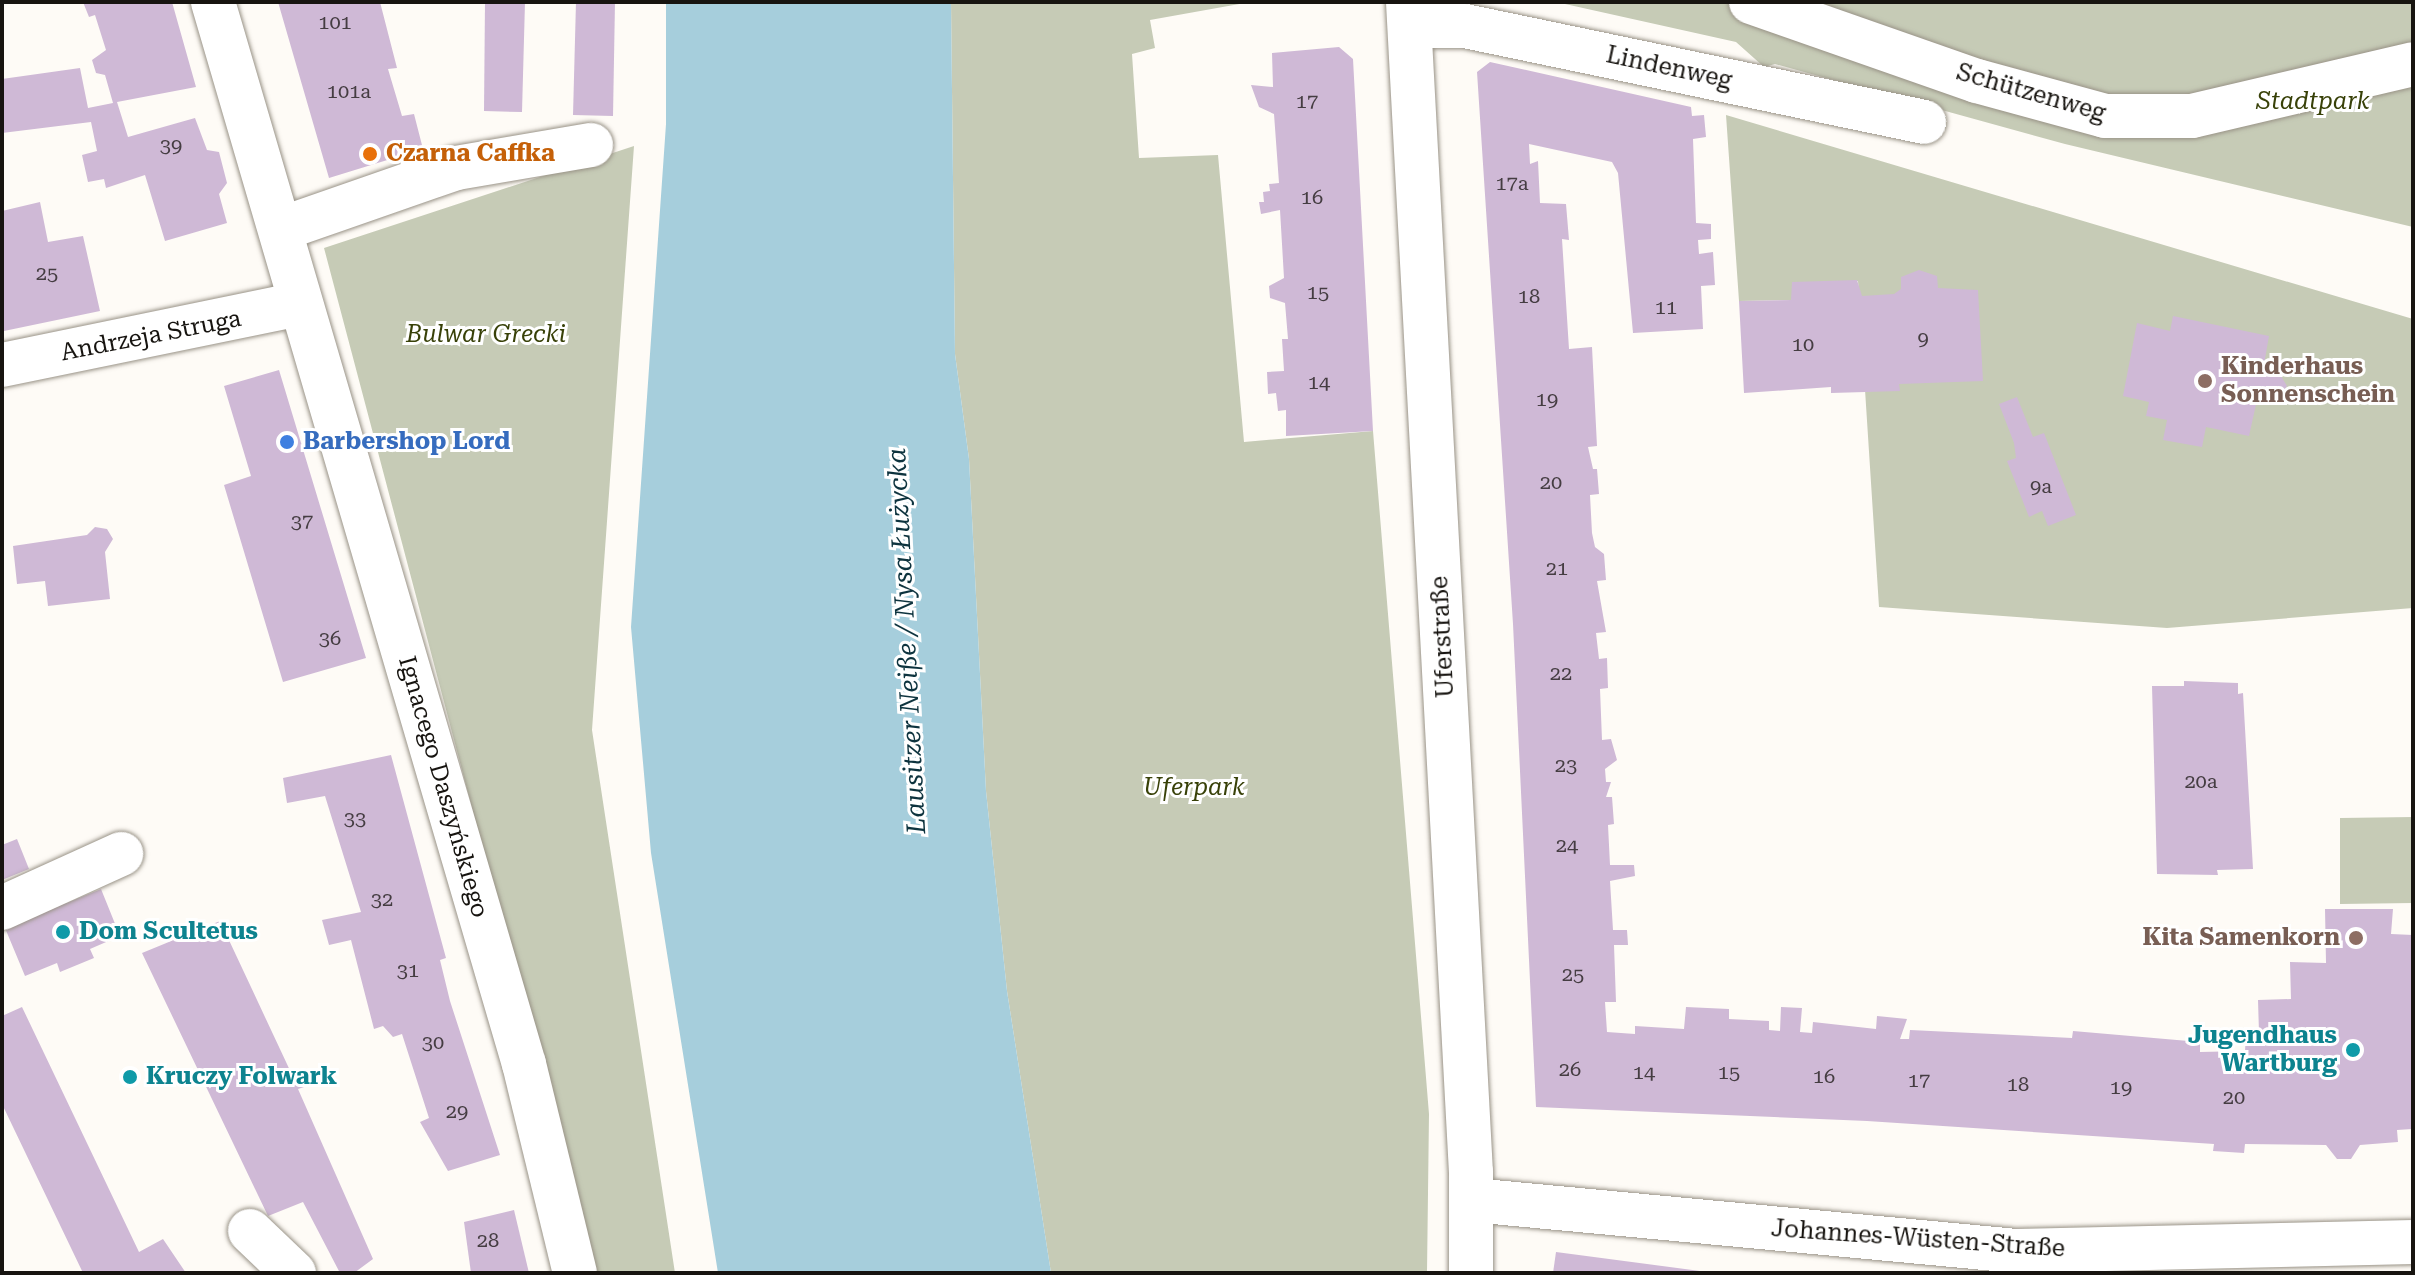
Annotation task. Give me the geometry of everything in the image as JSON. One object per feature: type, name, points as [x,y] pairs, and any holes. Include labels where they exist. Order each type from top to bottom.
[{"type":"street","name":"Ignacego Daszyńskiego","points":[[213,2],[524,1064],[575,1273]]},
{"type":"street","name":"Schützenweg","points":[[1751,2],[1991,85],[2105,116],[2192,116],[2413,64]]},
{"type":"street","name":"Lindenweg","points":[[1410,14],[1924,122]]},
{"type":"street","name":"Uferstraße","points":[[1410,14],[1472,1200],[1471,1273]]},
{"type":"street","points":[[281,229],[456,168],[591,145]]},
{"type":"street","name":"Andrzeja Struga","points":[[2,365],[299,304]]},
{"type":"street","points":[[2,908],[121,854]]},
{"type":"street","name":"Johannes-Wüsten-Straße","points":[[1472,1200],[2017,1251],[2413,1242]]},
{"type":"street","points":[[250,1231],[294,1273]]},
{"type":"green space","name":"Uferpark","points":[[951,2],[1308,2],[1245,3],[1150,20],[1155,48],[1132,54],[1139,158],[1218,155],[1244,442],[1373,431],[1429,1114],[1427,1273],[1051,1273],[1007,991],[986,791],[969,459],[955,354]]},
{"type":"green space","name":"Stadtpark","points":[[1556,2],[2413,2],[2413,227],[2065,144],[1775,64],[1764,67],[1736,42]]},
{"type":"green space","points":[[1726,115],[2413,319],[2413,608],[2167,628],[1879,607],[1858,281],[1791,300],[1739,301]]},
{"type":"green space","name":"Bulwar Grecki","points":[[634,146],[592,730],[675,1273],[595,1273],[324,248]]},
{"type":"green space","points":[[2413,817],[2413,903],[2340,904],[2340,818]]},
{"type":"water","name":"Lausitzer Neiße / Nysa Łużycka","points":[[666,2],[951,2],[955,354],[969,459],[986,791],[1007,991],[1051,1273],[718,1273],[651,853],[631,627],[666,124]]},
{"type":"building","points":[[83,2],[172,2],[196,87],[117,102],[128,137],[195,118],[207,150],[219,152],[227,183],[219,194],[227,223],[165,241],[145,175],[106,188],[104,179],[88,182],[82,155],[97,151],[91,122],[2,133],[2,79],[80,68],[88,108],[113,103],[105,75],[96,73],[92,60],[106,50],[95,15],[89,17]]},
{"type":"building","points":[[278,2],[380,2],[397,68],[388,69],[402,116],[414,114],[423,149],[329,178]]},
{"type":"building","points":[[485,2],[525,2],[522,112],[484,111]]},
{"type":"building","points":[[576,2],[615,2],[613,116],[573,115]]},
{"type":"building","points":[[1339,47],[1353,59],[1373,431],[1286,436],[1286,410],[1278,411],[1276,393],[1268,394],[1267,372],[1284,371],[1282,339],[1288,339],[1285,303],[1270,298],[1269,286],[1284,278],[1280,210],[1261,214],[1259,202],[1264,202],[1263,192],[1270,191],[1269,184],[1279,183],[1274,114],[1259,107],[1251,85],[1273,87],[1272,53]]},
{"type":"building","points":[[1490,62],[1691,107],[1692,116],[1704,115],[1706,137],[1693,139],[1696,223],[1711,224],[1711,239],[1698,240],[1699,254],[1713,252],[1715,285],[1701,286],[1703,329],[1633,333],[1618,173],[1612,162],[1529,144],[1530,164],[1538,161],[1540,203],[1566,204],[1569,240],[1562,239],[1569,349],[1592,347],[1597,446],[1588,447],[1593,469],[1597,469],[1599,494],[1590,495],[1592,533],[1595,547],[1604,554],[1606,580],[1597,581],[1606,632],[1596,633],[1599,659],[1607,658],[1608,688],[1600,689],[1602,740],[1611,739],[1617,760],[1605,769],[1606,782],[1611,782],[1606,797],[1612,797],[1614,824],[1608,825],[1610,865],[1634,865],[1635,876],[1610,881],[1613,930],[1627,930],[1628,945],[1614,945],[1616,1002],[1605,1002],[1607,1032],[1635,1034],[1635,1026],[1684,1029],[1686,1007],[1729,1009],[1729,1019],[1769,1021],[1769,1030],[1780,1031],[1781,1007],[1802,1008],[1800,1032],[1812,1033],[1813,1022],[1876,1029],[1877,1016],[1907,1019],[1900,1039],[1909,1039],[1910,1030],[2072,1038],[2073,1031],[2200,1042],[2200,1052],[2245,1051],[2246,1033],[2259,1033],[2258,1000],[2291,999],[2290,962],[2326,963],[2325,909],[2393,909],[2391,934],[2413,935],[2412,1129],[2397,1130],[2398,1142],[2360,1145],[2351,1159],[2337,1159],[2326,1145],[2245,1144],[2244,1153],[2213,1151],[2214,1144],[1867,1121],[1536,1107],[1513,624],[1477,72]]},
{"type":"building","points":[[40,202],[48,242],[83,236],[100,311],[4,331],[2,211]]},
{"type":"building","points":[[1919,270],[1937,276],[1938,288],[1978,290],[1983,381],[1899,384],[1900,391],[1831,393],[1831,387],[1744,393],[1739,301],[1791,300],[1792,282],[1857,280],[1862,296],[1894,294],[1901,289],[1901,277]]},
{"type":"building","name":"Kinderhaus Sonnenschein","points":[[2173,316],[2269,336],[2263,370],[2281,376],[2287,386],[2274,403],[2257,400],[2249,436],[2206,427],[2202,447],[2163,440],[2167,420],[2146,416],[2149,402],[2123,396],[2137,323],[2170,331]]},
{"type":"building","points":[[279,370],[366,658],[283,682],[224,485],[251,476],[224,386]]},
{"type":"building","points":[[2017,397],[2033,437],[2044,433],[2076,515],[2048,526],[2042,511],[2029,517],[2007,461],[2016,458],[2014,443],[1999,404]]},
{"type":"building","points":[[95,527],[107,529],[113,539],[105,552],[110,599],[48,606],[45,581],[17,584],[13,546],[87,535]]},
{"type":"building","points":[[2184,681],[2238,683],[2238,694],[2243,693],[2253,869],[2217,870],[2218,875],[2157,874],[2152,686],[2184,686]]},
{"type":"building","points":[[391,755],[446,958],[440,960],[450,1001],[500,1155],[448,1171],[420,1122],[429,1118],[402,1034],[393,1037],[383,1026],[374,1029],[351,940],[329,945],[322,920],[361,912],[325,796],[287,803],[283,778]]},
{"type":"building","points":[[17,839],[29,869],[2,880],[2,845]]},
{"type":"building","name":"Dom Scultetus","points":[[101,889],[120,936],[90,949],[94,958],[60,972],[57,963],[25,976],[5,928]]},
{"type":"building","points":[[220,921],[294,1079],[300,1077],[304,1087],[298,1089],[373,1259],[354,1273],[340,1273],[303,1202],[268,1216],[142,953]]},
{"type":"building","points":[[22,1007],[139,1252],[163,1239],[186,1273],[83,1273],[2,1104],[2,1016]]},
{"type":"building","points":[[514,1210],[529,1273],[471,1273],[464,1222]]},
{"type":"building","points":[[1556,1252],[1700,1271],[1700,1273],[1553,1273]]},
{"type":"place","name":"Czarna Caffka","points":[[370,154]]},
{"type":"place","name":"Kinderhaus Sonnenschein","points":[[2205,381]]},
{"type":"place","name":"Barbershop Lord","points":[[287,442]]},
{"type":"place","name":"Dom Scultetus","points":[[63,932]]},
{"type":"place","name":"Kita Samenkorn","points":[[2356,938]]},
{"type":"place","name":"Jugendhaus Wartburg","points":[[2353,1050]]},
{"type":"place","name":"Kruczy Folwark","points":[[130,1077]]}]
